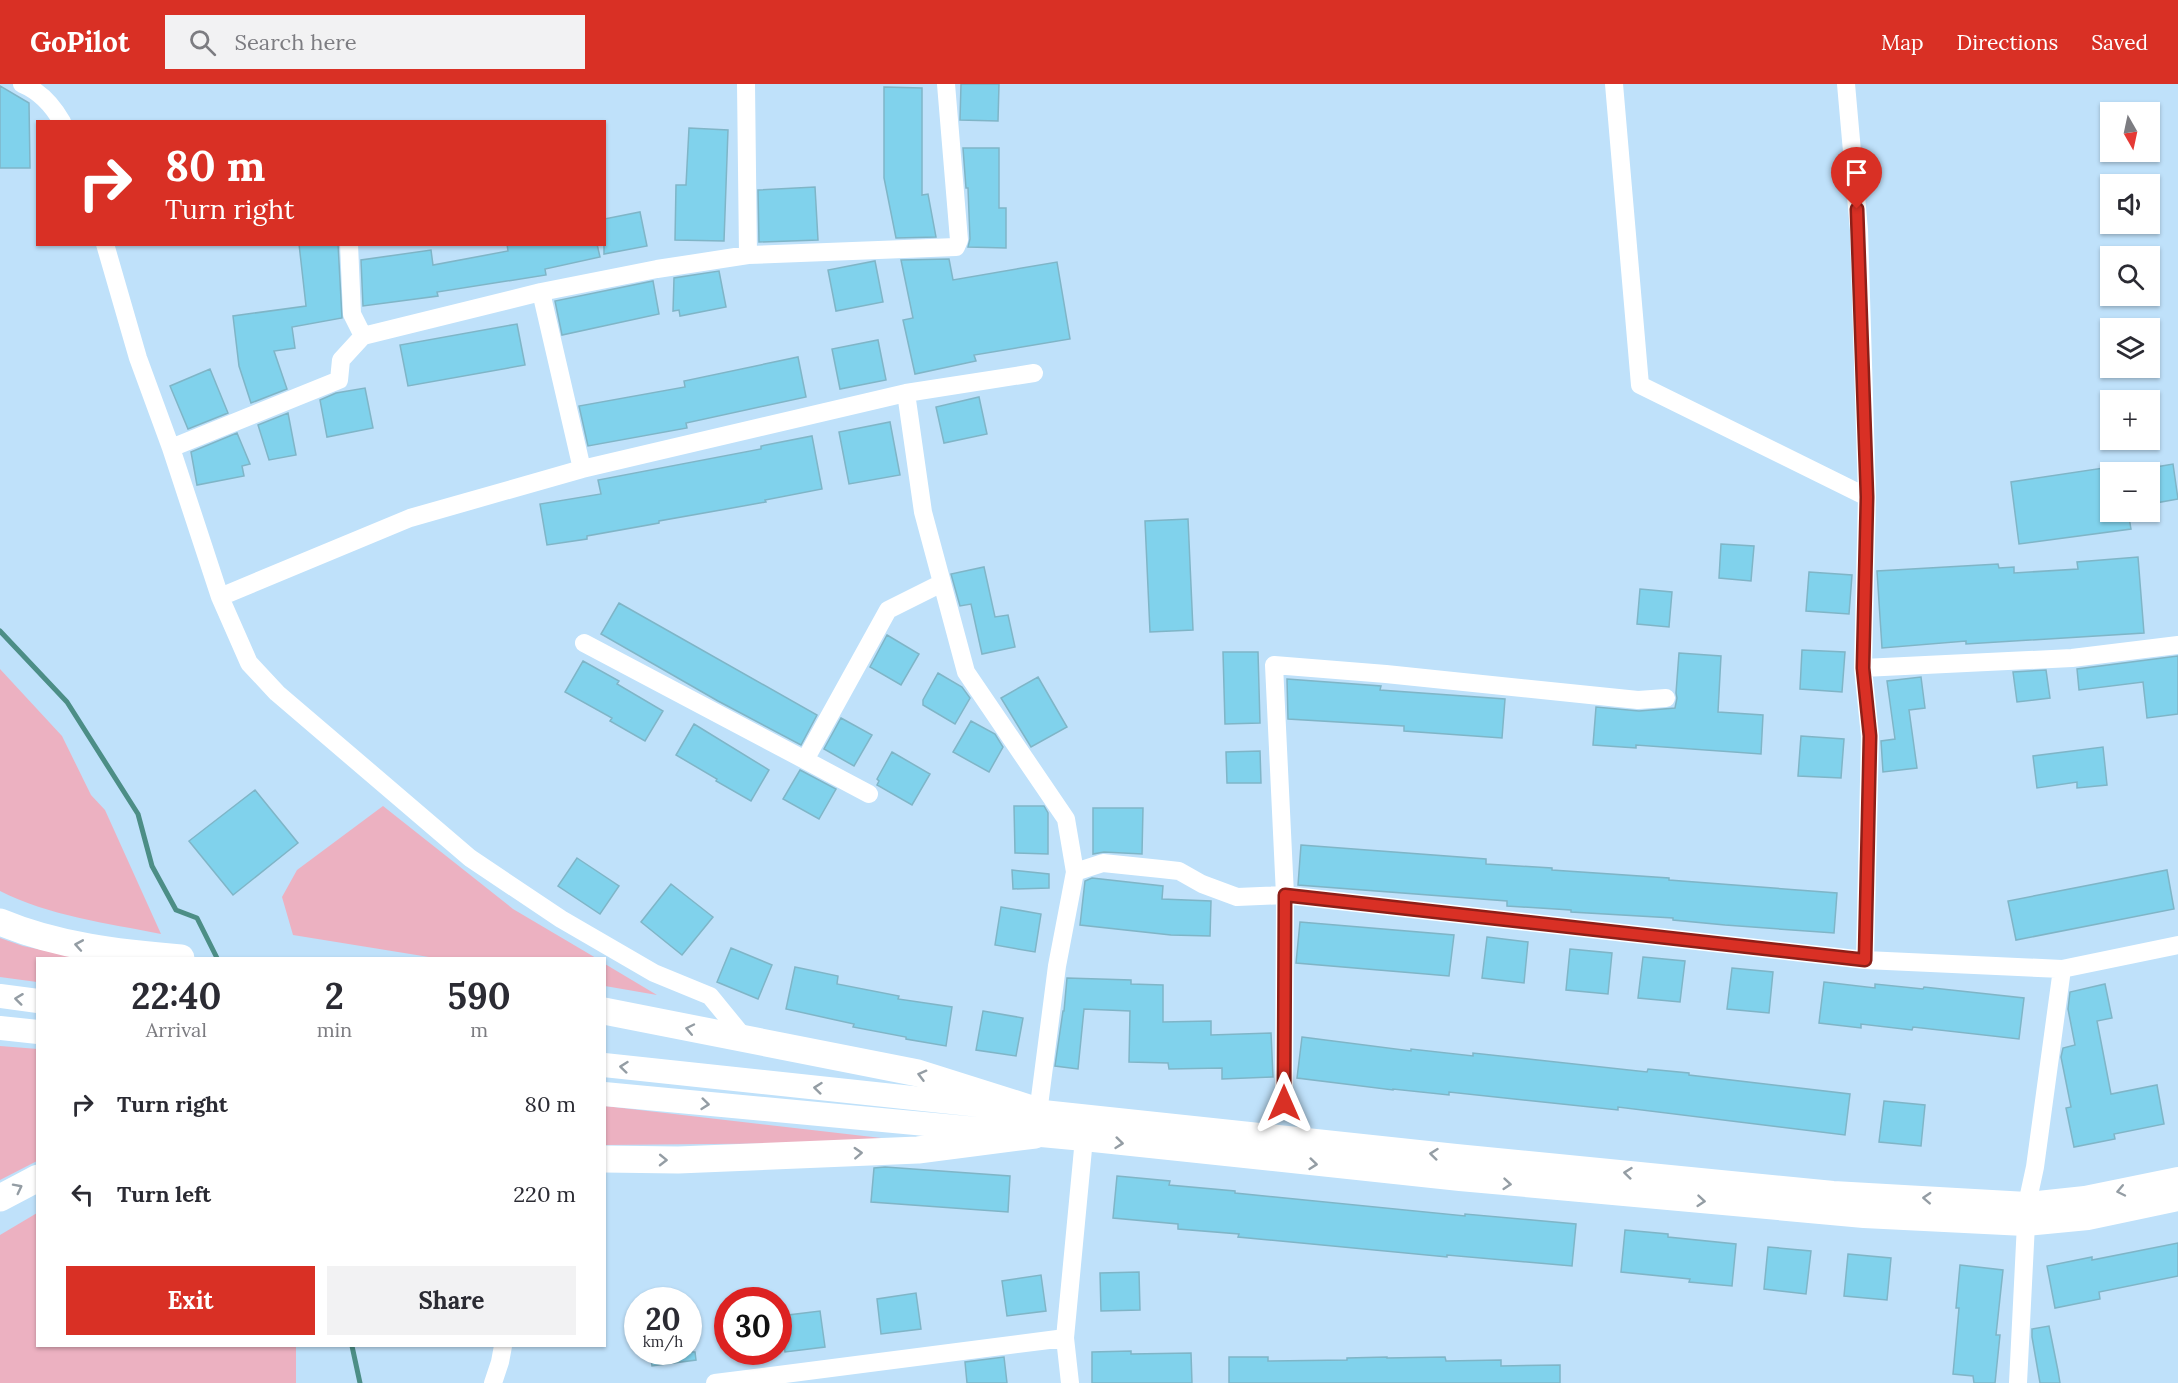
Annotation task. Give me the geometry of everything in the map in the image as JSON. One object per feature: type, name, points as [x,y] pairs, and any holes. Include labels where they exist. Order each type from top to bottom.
[{"type":"highway","points":[[0,922],[29,933],[78,946],[172,957]]},
{"type":"highway","points":[[606,1011],[918,1073],[1036,1123]]},
{"type":"highway","points":[[606,1159],[678,1160],[918,1150],[1036,1123]]},
{"type":"highway","points":[[0,1198],[36,1179]]},
{"type":"main road","points":[[0,996],[36,1001]]},
{"type":"main road","points":[[0,1028],[36,1032]]},
{"type":"main road","points":[[606,1065],[1036,1123]]},
{"type":"main road","points":[[606,1094],[1085,1127],[1460,1179],[1864,1216],[2026,1214],[2088,1218],[2178,1199]]},
{"type":"main road","points":[[2026,1214],[2085,1198],[2178,1179]]},
{"type":"street","points":[[746,84],[748,255]]},
{"type":"street","points":[[171,448],[339,380],[341,360],[363,336],[542,292],[657,269],[748,255],[956,247],[959,244],[946,84]]},
{"type":"street","points":[[1614,84],[1640,385],[1867,497]]},
{"type":"street","points":[[1846,84],[1859,230],[1867,497],[1863,668],[1870,736],[1865,960]]},
{"type":"street","points":[[31,86],[61,120]]},
{"type":"street","points":[[106,246],[138,358],[171,448],[220,597],[249,663],[277,693],[470,858],[581,931],[654,973],[710,996],[746,1040]]},
{"type":"street","points":[[350,246],[352,314],[363,336]]},
{"type":"street","points":[[542,292],[582,469]]},
{"type":"street","points":[[220,597],[410,518],[582,469],[906,393],[1034,373]]},
{"type":"street","points":[[906,393],[923,512],[966,672],[1066,819],[1075,872],[1057,966],[1036,1123]]},
{"type":"street","points":[[805,760],[888,610],[942,583]]},
{"type":"street","points":[[584,644],[869,794]]},
{"type":"street","points":[[1863,668],[2072,658],[2178,645]]},
{"type":"street","points":[[1284,1103],[1285,895],[1274,665],[1638,700],[1666,698]]},
{"type":"street","points":[[1075,872],[1103,863],[1179,871],[1202,885],[1237,897],[1285,895],[1865,960],[2062,969],[2178,945]]},
{"type":"street","points":[[2018,1383],[2026,1214],[2035,1167],[2062,969]]},
{"type":"street","points":[[1070,1383],[1065,1338],[1085,1127]]},
{"type":"street","points":[[715,1383],[1065,1338]]},
{"type":"street","points":[[493,1383],[503,1347]]},
{"type":"shaded area","points":[[0,669],[62,736],[91,795],[105,810],[161,934],[58,913],[0,891]]},
{"type":"shaded area","points":[[383,806],[513,909],[594,957],[429,957],[293,935],[282,897],[297,870]]},
{"type":"shaded area","points":[[0,938],[23,946],[75,957],[36,957],[36,982],[0,977]]},
{"type":"shaded area","points":[[606,965],[657,995],[606,986]]},
{"type":"shaded area","points":[[0,1046],[36,1049],[36,1162],[0,1180]]},
{"type":"shaded area","points":[[606,1106],[916,1142],[606,1145]]},
{"type":"shaded area","points":[[36,1214],[36,1347],[296,1347],[296,1383],[0,1383],[0,1235]]},
{"type":"building","points":[[961,84],[999,84],[998,121],[960,120]]},
{"type":"building","points":[[0,86],[29,103],[30,168],[0,168]]},
{"type":"building","points":[[884,87],[922,88],[922,195],[928,194],[936,237],[896,238],[884,178]]},
{"type":"building","points":[[689,128],[728,130],[724,241],[675,240],[676,185],[686,185]]},
{"type":"building","points":[[963,148],[999,148],[999,208],[1006,208],[1006,248],[968,247],[970,239],[968,188],[966,188]]},
{"type":"building","points":[[815,187],[818,240],[759,242],[758,190]]},
{"type":"building","points":[[640,212],[647,246],[604,254],[606,219]]},
{"type":"building","points":[[299,246],[338,246],[342,318],[292,327],[295,348],[274,351],[287,389],[251,403],[239,366],[233,316],[306,306]]},
{"type":"building","points":[[507,246],[597,246],[600,257],[545,269],[546,275],[437,292],[438,296],[363,306],[361,260],[431,250],[433,265],[508,251]]},
{"type":"building","points":[[949,259],[953,280],[1057,262],[1070,339],[974,355],[976,361],[915,374],[903,320],[913,318],[901,260]]},
{"type":"building","points":[[875,261],[883,302],[836,311],[828,270]]},
{"type":"building","points":[[719,271],[726,307],[680,316],[679,310],[673,311],[674,278]]},
{"type":"building","points":[[653,281],[659,314],[562,335],[555,301]]},
{"type":"building","points":[[517,324],[525,365],[408,386],[400,345]]},
{"type":"building","points":[[878,340],[886,380],[840,389],[832,349]]},
{"type":"building","points":[[798,357],[806,397],[686,423],[687,428],[588,446],[579,406],[685,387],[684,381]]},
{"type":"building","points":[[210,369],[228,413],[188,429],[170,386]]},
{"type":"building","points":[[365,388],[373,428],[327,437],[320,400],[336,393]]},
{"type":"building","points":[[979,397],[987,434],[944,443],[936,407]]},
{"type":"building","points":[[288,413],[296,455],[269,460],[258,425]]},
{"type":"building","points":[[890,422],[900,475],[849,484],[839,432]]},
{"type":"building","points":[[237,433],[250,464],[242,466],[244,476],[197,485],[191,452]]},
{"type":"building","points":[[812,436],[822,489],[587,536],[587,539],[547,545],[540,504],[601,494],[598,480],[761,449],[761,446]]},
{"type":"building","points":[[2173,464],[2178,499],[2160,502],[2160,466]]},
{"type":"building","points":[[2100,469],[2100,522],[2130,522],[2131,529],[2019,544],[2011,482]]},
{"type":"building","points":[[1188,519],[1193,630],[1150,632],[1145,521]]},
{"type":"building","points":[[1721,544],[1754,546],[1751,581],[1719,578]]},
{"type":"building","points":[[2138,557],[2144,633],[1966,644],[1966,641],[1882,648],[1877,571],[1998,564],[1999,568],[2014,567],[2014,573],[2078,569],[2077,562]]},
{"type":"building","points":[[984,567],[995,617],[1008,615],[1015,647],[982,654],[971,604],[960,606],[951,574]]},
{"type":"building","points":[[1809,572],[1852,575],[1849,614],[1806,611]]},
{"type":"building","points":[[1640,589],[1672,592],[1669,627],[1637,624]]},
{"type":"building","points":[[619,603],[817,715],[801,745],[718,701],[601,634]]},
{"type":"building","points":[[887,635],[919,654],[901,685],[870,667]]},
{"type":"building","points":[[1802,650],[1845,652],[1842,692],[1800,689]]},
{"type":"building","points":[[1223,652],[1258,652],[1260,723],[1225,724]]},
{"type":"building","points":[[1679,653],[1721,656],[1718,712],[1763,715],[1761,754],[1636,745],[1636,748],[1593,745],[1596,707],[1639,711],[1675,708]]},
{"type":"building","points":[[2178,656],[2178,714],[2147,718],[2143,682],[2079,690],[2077,669]]},
{"type":"building","points":[[583,661],[619,681],[617,684],[663,711],[645,741],[610,721],[612,718],[565,692]]},
{"type":"building","points":[[2046,670],[2050,698],[2017,702],[2013,672]]},
{"type":"building","points":[[938,673],[962,687],[970,698],[955,724],[923,705],[923,700]]},
{"type":"building","points":[[1038,677],[1067,727],[1031,747],[1001,698]]},
{"type":"building","points":[[1921,677],[1925,708],[1909,710],[1917,768],[1883,772],[1881,741],[1895,739],[1887,681]]},
{"type":"building","points":[[1287,679],[1381,686],[1380,690],[1505,699],[1502,738],[1404,731],[1404,726],[1288,719]]},
{"type":"building","points":[[841,718],[872,735],[854,766],[824,749]]},
{"type":"building","points":[[971,721],[995,734],[1003,747],[989,772],[953,752]]},
{"type":"building","points":[[694,724],[769,770],[751,801],[676,755]]},
{"type":"building","points":[[1801,736],[1844,739],[1841,778],[1798,776]]},
{"type":"building","points":[[2103,747],[2107,785],[2077,788],[2077,782],[2037,788],[2033,756]]},
{"type":"building","points":[[1260,751],[1261,783],[1227,783],[1226,752]]},
{"type":"building","points":[[892,752],[930,774],[912,805],[877,785],[879,781],[877,779]]},
{"type":"building","points":[[800,770],[836,789],[819,819],[783,799]]},
{"type":"building","points":[[255,790],[298,843],[233,895],[189,841]]},
{"type":"building","points":[[1014,806],[1044,806],[1048,813],[1048,854],[1015,853]]},
{"type":"building","points":[[1093,808],[1143,808],[1142,854],[1104,852],[1093,854]]},
{"type":"building","points":[[1301,845],[1486,859],[1486,864],[1837,893],[1834,933],[1507,906],[1507,901],[1298,885]]},
{"type":"building","points":[[577,858],[619,886],[600,914],[558,886]]},
{"type":"building","points":[[1012,870],[1049,874],[1049,888],[1013,889]]},
{"type":"building","points":[[2167,870],[2174,909],[2016,940],[2008,901]]},
{"type":"building","points":[[1092,878],[1163,886],[1162,899],[1211,901],[1210,936],[1171,935],[1080,925],[1085,881]]},
{"type":"building","points":[[671,884],[713,917],[682,955],[641,922]]},
{"type":"building","points":[[1001,907],[1041,914],[1035,952],[995,945]]},
{"type":"building","points":[[1300,922],[1454,935],[1449,976],[1296,963]]},
{"type":"building","points":[[1487,937],[1528,942],[1524,983],[1482,978]]},
{"type":"building","points":[[731,948],[772,965],[758,999],[717,982]]},
{"type":"building","points":[[1570,949],[1612,953],[1608,994],[1566,990]]},
{"type":"building","points":[[1643,957],[1685,961],[1680,1002],[1638,998]]},
{"type":"building","points":[[795,967],[838,976],[837,984],[899,996],[898,999],[952,1007],[946,1046],[853,1027],[854,1024],[786,1009]]},
{"type":"building","points":[[1732,968],[1773,972],[1769,1013],[1727,1009]]},
{"type":"building","points":[[1067,978],[1131,980],[1131,984],[1163,985],[1163,1022],[1211,1021],[1211,1035],[1271,1033],[1273,1077],[1222,1079],[1222,1068],[1169,1069],[1168,1063],[1129,1062],[1130,1011],[1084,1009],[1078,1069],[1055,1066]]},
{"type":"building","points":[[1824,982],[1875,988],[1875,984],[1923,989],[1924,987],[2024,998],[2019,1039],[1913,1027],[1912,1030],[1861,1024],[1861,1028],[1819,1023]]},
{"type":"building","points":[[2105,984],[2112,1018],[2097,1021],[2111,1094],[2157,1085],[2164,1124],[2114,1134],[2115,1139],[2074,1147],[2066,1108],[2071,1107],[2061,1057],[2063,1048],[2075,1045],[2068,1009],[2070,992]]},
{"type":"building","points":[[983,1011],[1023,1018],[1016,1056],[976,1050]]},
{"type":"building","points":[[1302,1037],[1411,1051],[1411,1049],[1473,1056],[1473,1053],[1647,1072],[1648,1069],[1689,1073],[1689,1075],[1850,1094],[1845,1135],[1618,1107],[1618,1110],[1449,1092],[1449,1095],[1393,1090],[1297,1078]]},
{"type":"building","points":[[1884,1101],[1925,1105],[1921,1146],[1879,1142]]},
{"type":"building","points":[[874,1168],[1010,1176],[1008,1212],[871,1202]]},
{"type":"building","points":[[1117,1176],[1170,1181],[1169,1185],[1235,1191],[1235,1193],[1465,1216],[1465,1214],[1576,1224],[1572,1266],[1447,1255],[1447,1257],[1238,1237],[1239,1234],[1178,1229],[1178,1224],[1113,1218]]},
{"type":"building","points":[[1625,1230],[1736,1244],[1732,1286],[1621,1272]]},
{"type":"building","points":[[2178,1243],[2178,1276],[2099,1292],[2100,1299],[2055,1308],[2047,1266],[2092,1257],[2092,1260]]},
{"type":"building","points":[[1768,1247],[1811,1251],[1806,1294],[1764,1289]]},
{"type":"building","points":[[1848,1254],[1891,1258],[1887,1300],[1844,1296]]},
{"type":"building","points":[[1960,1265],[2003,1270],[1996,1335],[2000,1335],[1995,1383],[1974,1383],[1973,1376],[1953,1374]]},
{"type":"building","points":[[1139,1272],[1140,1310],[1101,1311],[1100,1273]]},
{"type":"building","points":[[1041,1275],[1046,1311],[1007,1316],[1002,1281]]},
{"type":"building","points":[[916,1293],[921,1329],[881,1334],[877,1299]]},
{"type":"building","points":[[820,1311],[825,1347],[792,1351],[792,1314]]},
{"type":"building","points":[[2049,1326],[2060,1383],[2040,1383],[2032,1329]]},
{"type":"building","points":[[1131,1351],[1131,1354],[1191,1353],[1192,1383],[1092,1383],[1092,1352]]},
{"type":"building","points":[[1004,1357],[1007,1383],[967,1383],[965,1362]]},
{"type":"building","points":[[1229,1357],[1268,1357],[1268,1361],[1387,1357],[1445,1357],[1446,1361],[1501,1360],[1501,1366],[1560,1365],[1560,1383],[1229,1383]]},
{"type":"waterway","points":[[0,631],[67,702],[138,814],[152,866],[176,910],[197,918],[216,957]]},
{"type":"waterway","points":[[352,1347],[360,1383]]},
{"type":"route","points":[[1284,1103],[1285,895],[1865,960],[1870,736],[1863,668],[1867,497],[1857,209]]}]
